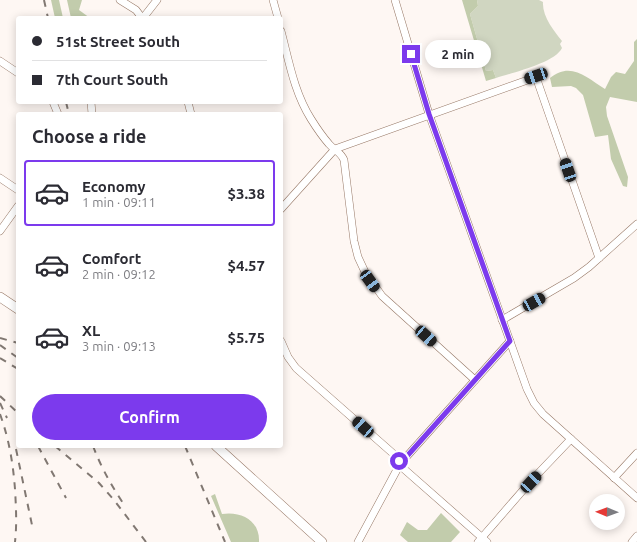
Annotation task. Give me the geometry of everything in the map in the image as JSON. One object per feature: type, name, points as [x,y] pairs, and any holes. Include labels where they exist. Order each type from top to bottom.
[{"type":"street","points":[[120,0],[136,10],[141,16]]},
{"type":"street","points":[[145,16],[157,0]]},
{"type":"street","points":[[273,0],[277,16]]},
{"type":"street","points":[[395,0],[429,114],[526,389],[534,403],[543,414],[637,498]]},
{"type":"street","points":[[283,39],[293,78],[301,100],[317,129],[329,144],[341,154],[344,163],[356,249],[361,265],[370,281],[382,296],[475,380]]},
{"type":"street","points":[[0,61],[16,72]]},
{"type":"street","points":[[283,207],[335,149],[536,76],[599,258]]},
{"type":"street","points":[[0,178],[16,189]]},
{"type":"street","points":[[0,231],[16,209]]},
{"type":"street","points":[[502,320],[565,284],[589,268],[637,224]]},
{"type":"street","points":[[0,297],[16,308]]},
{"type":"street","points":[[358,542],[400,464],[510,341]]},
{"type":"street","points":[[283,346],[293,364],[397,457],[404,469],[482,541],[531,482],[571,439]]},
{"type":"street","points":[[218,448],[322,542]]},
{"type":"street","points":[[614,478],[637,453]]},
{"type":"street","points":[[632,542],[637,536]]},
{"type":"green space","points":[[51,0],[59,0],[63,16],[55,16]]},
{"type":"green space","points":[[67,0],[82,0],[79,10],[87,16],[71,16]]},
{"type":"green space","points":[[462,0],[477,0],[478,6],[470,14],[486,71],[493,70],[496,78],[486,81]]},
{"type":"green space","points":[[477,0],[539,0],[543,2],[546,18],[562,41],[560,44],[562,48],[558,53],[542,63],[496,78],[493,70],[486,71],[470,14],[478,6]]},
{"type":"green space","points":[[637,39],[637,102],[610,97],[606,107],[607,116],[628,177],[627,187],[623,186],[611,159],[608,135],[595,137],[583,95],[576,88],[571,86],[552,87],[550,78],[558,73],[572,71],[585,76],[605,89],[611,77],[616,72],[625,74],[634,61],[634,42]]},
{"type":"green space","points":[[215,494],[222,514],[229,513],[243,516],[253,523],[259,535],[259,542],[231,542],[211,496]]},
{"type":"green space","points":[[441,513],[460,532],[451,542],[408,542],[400,535],[407,522],[418,530],[427,530]]},
{"type":"railway","points":[[44,0],[48,16]]},
{"type":"railway","points":[[66,104],[68,112]]},
{"type":"railway","points":[[0,338],[16,342]]},
{"type":"railway","points":[[0,345],[16,357]]},
{"type":"railway","points":[[0,358],[16,368]]},
{"type":"railway","points":[[0,396],[16,411]]},
{"type":"railway","points":[[0,403],[7,418]]},
{"type":"railway","points":[[0,414],[8,442],[13,470],[16,509],[15,542]]},
{"type":"railway","points":[[39,448],[66,498]]},
{"type":"railway","points":[[57,448],[99,483],[146,542]]},
{"type":"railway","points":[[94,448],[106,476],[123,503]]},
{"type":"railway","points":[[186,448],[225,542]]},
{"type":"railway","points":[[16,449],[32,525]]},
{"type":"route","points":[[399,461],[400,464],[510,341],[429,114],[411,54]]}]
